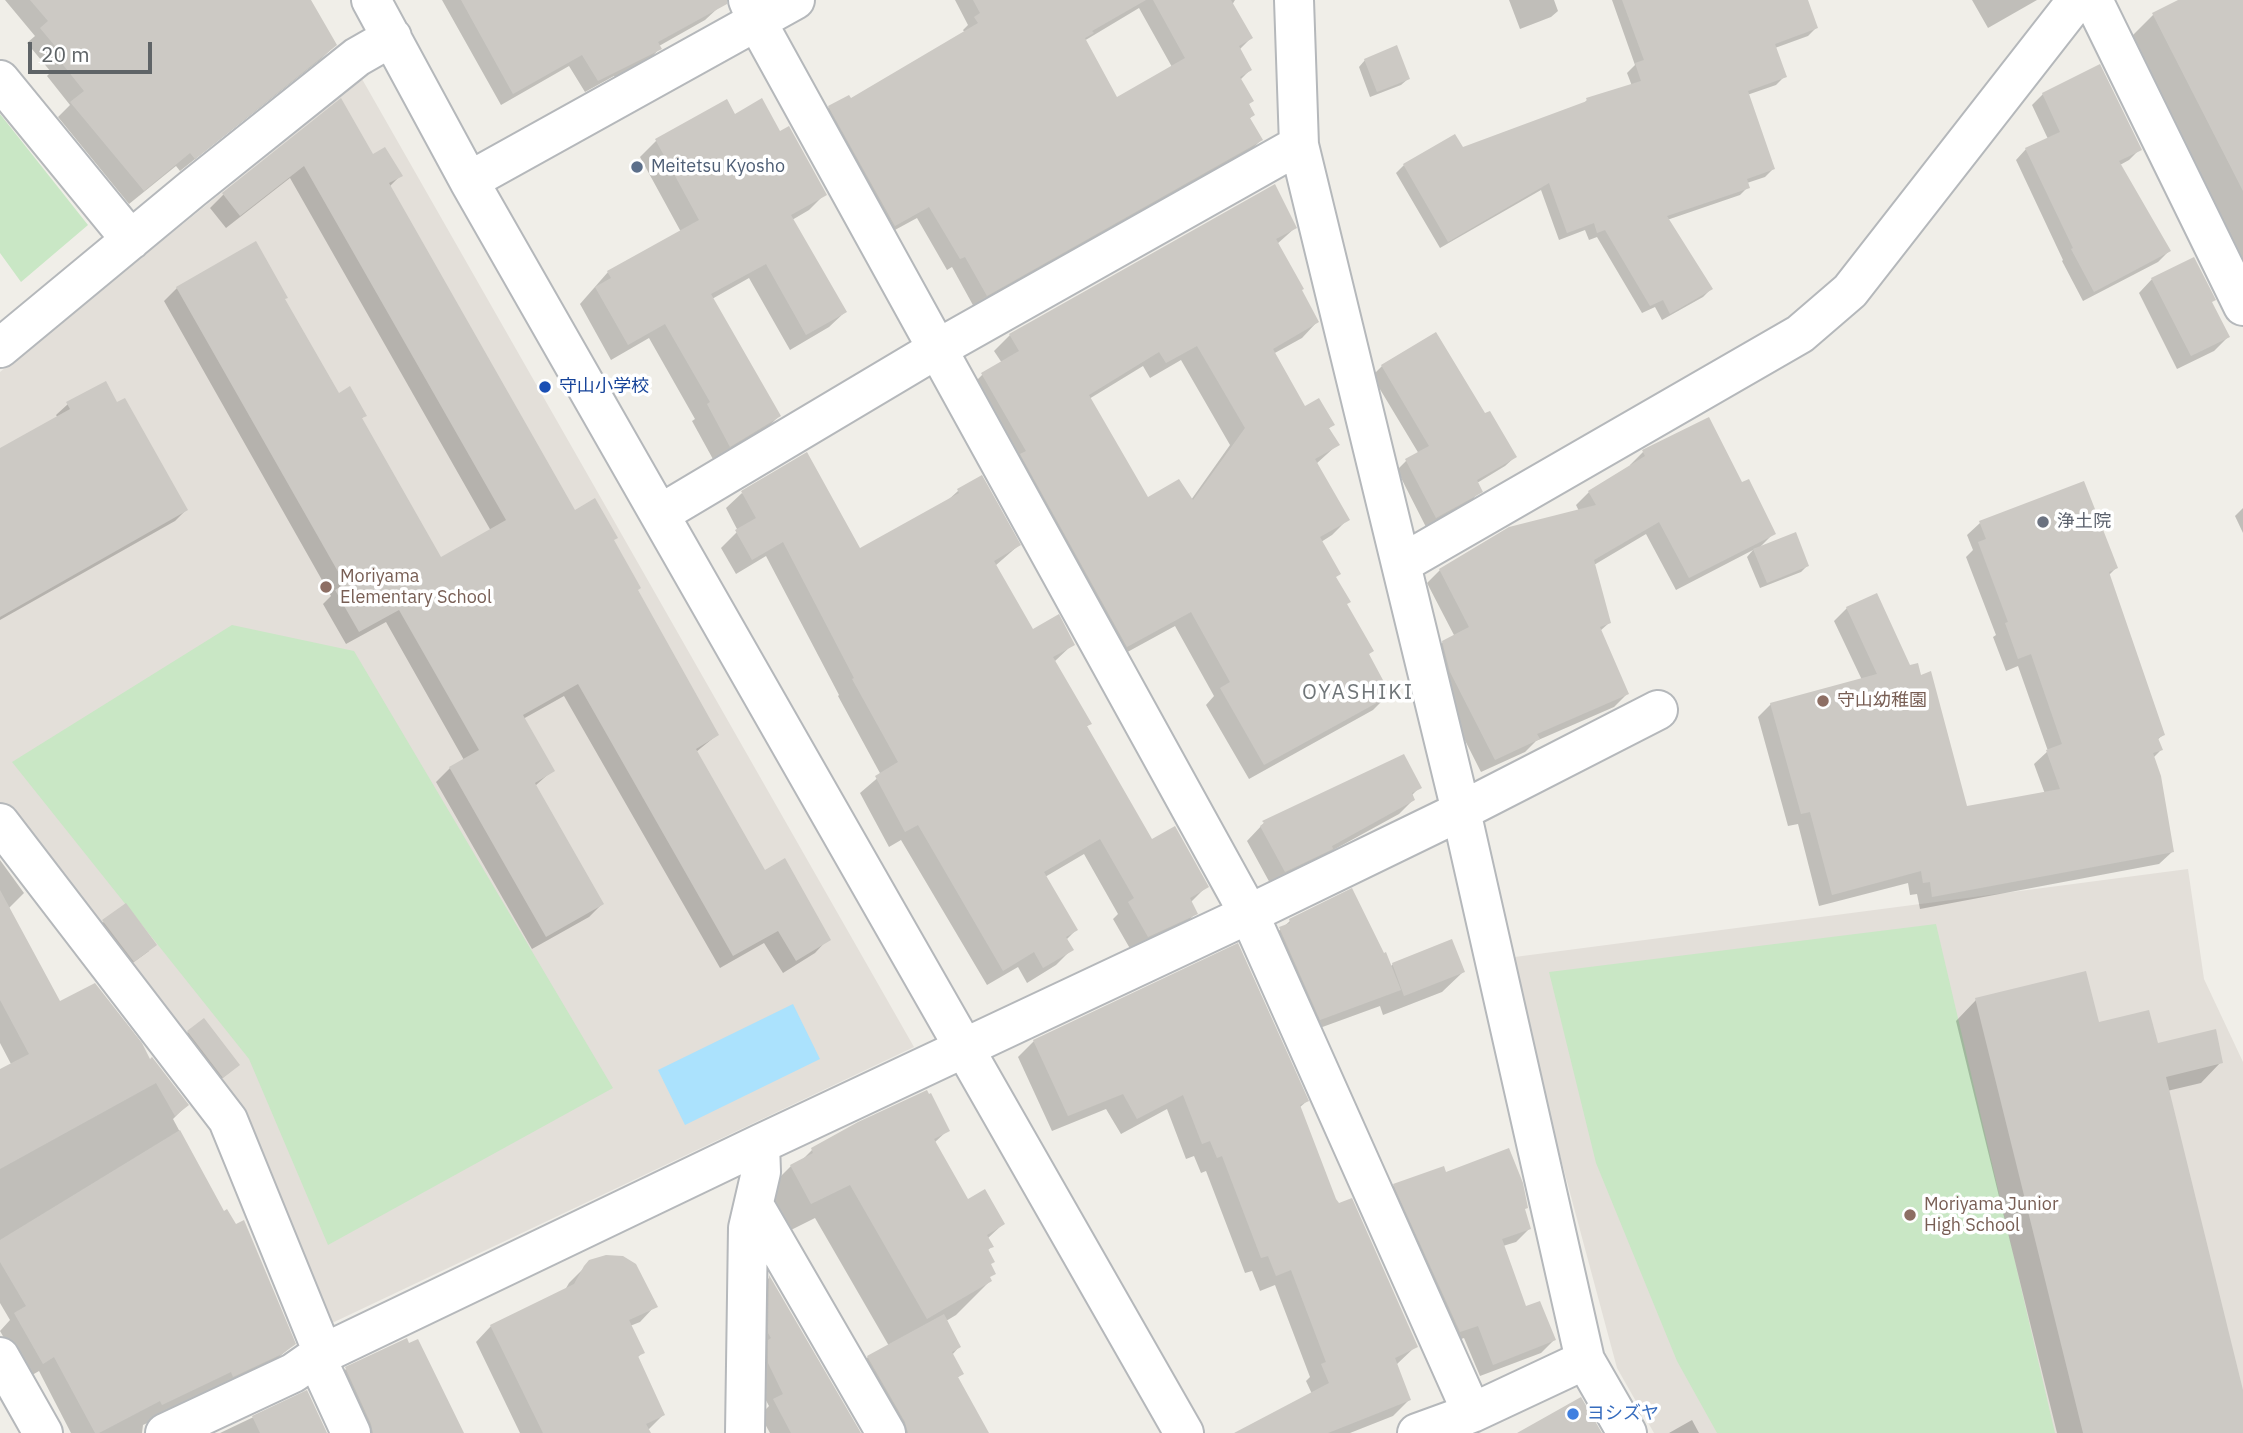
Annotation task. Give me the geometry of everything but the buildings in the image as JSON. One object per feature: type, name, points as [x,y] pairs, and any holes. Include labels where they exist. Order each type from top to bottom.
[{"type":"street","points":[[371,0],[469,181],[1184,1433]]},
{"type":"street","points":[[469,181],[752,11],[795,0]]},
{"type":"street","points":[[1294,0],[1299,145],[1461,811],[1585,1360],[1628,1433]]},
{"type":"street","points":[[1401,564],[1800,334],[1850,291],[2077,0]]},
{"type":"street","points":[[2093,0],[2243,306]]},
{"type":"street","points":[[752,11],[1249,914],[1472,1413]]},
{"type":"street","points":[[0,348],[358,57],[392,37]]},
{"type":"street","points":[[0,80],[131,240]]},
{"type":"street","points":[[660,514],[937,349],[1299,145]]},
{"type":"street","points":[[165,1433],[293,1373],[320,1355],[760,1144],[1249,914],[1461,811],[1658,710]]},
{"type":"street","points":[[0,823],[228,1120],[351,1433]]},
{"type":"street","points":[[745,1433],[748,1228],[761,1172],[760,1144]]},
{"type":"street","points":[[754,1205],[886,1433]]},
{"type":"street","points":[[0,1357],[43,1433]]},
{"type":"street","points":[[1417,1433],[1472,1413],[1585,1360]]},
{"type":"shaded area","name":"Moriyama Elementary School","points":[[362,79],[914,1047],[330,1324],[237,1112],[0,802],[0,372]]},
{"type":"shaded area","name":"Moriyama Junior High School","points":[[2188,869],[2204,979],[2243,1062],[2243,1433],[1654,1433],[1617,1368],[1507,958]]},
{"type":"green space","points":[[0,114],[88,225],[21,282],[0,253]]},
{"type":"green space","points":[[232,625],[354,651],[613,1088],[328,1245],[249,1059],[12,762]]},
{"type":"green space","points":[[1936,924],[2055,1433],[1717,1433],[1677,1361],[1596,1163],[1549,972]]},
{"type":"water","points":[[793,1004],[820,1059],[685,1125],[658,1070]]},
{"type":"place","name":"Meitetsu Kyosho","points":[[637,167]]},
{"type":"place","name":"守山小学校","points":[[545,387]]},
{"type":"place","name":"浄土院","points":[[2043,522]]},
{"type":"place","name":"Moriyama Elementary School","points":[[326,587]]},
{"type":"place","name":"守山幼稚園","points":[[1823,701]]},
{"type":"place","name":"Moriyama Junior High School","points":[[1910,1215]]},
{"type":"place","name":"ヨシズヤ","points":[[1573,1414]]},
{"type":"district","name":"OYASHIKI","points":[[1358,693]]}]
